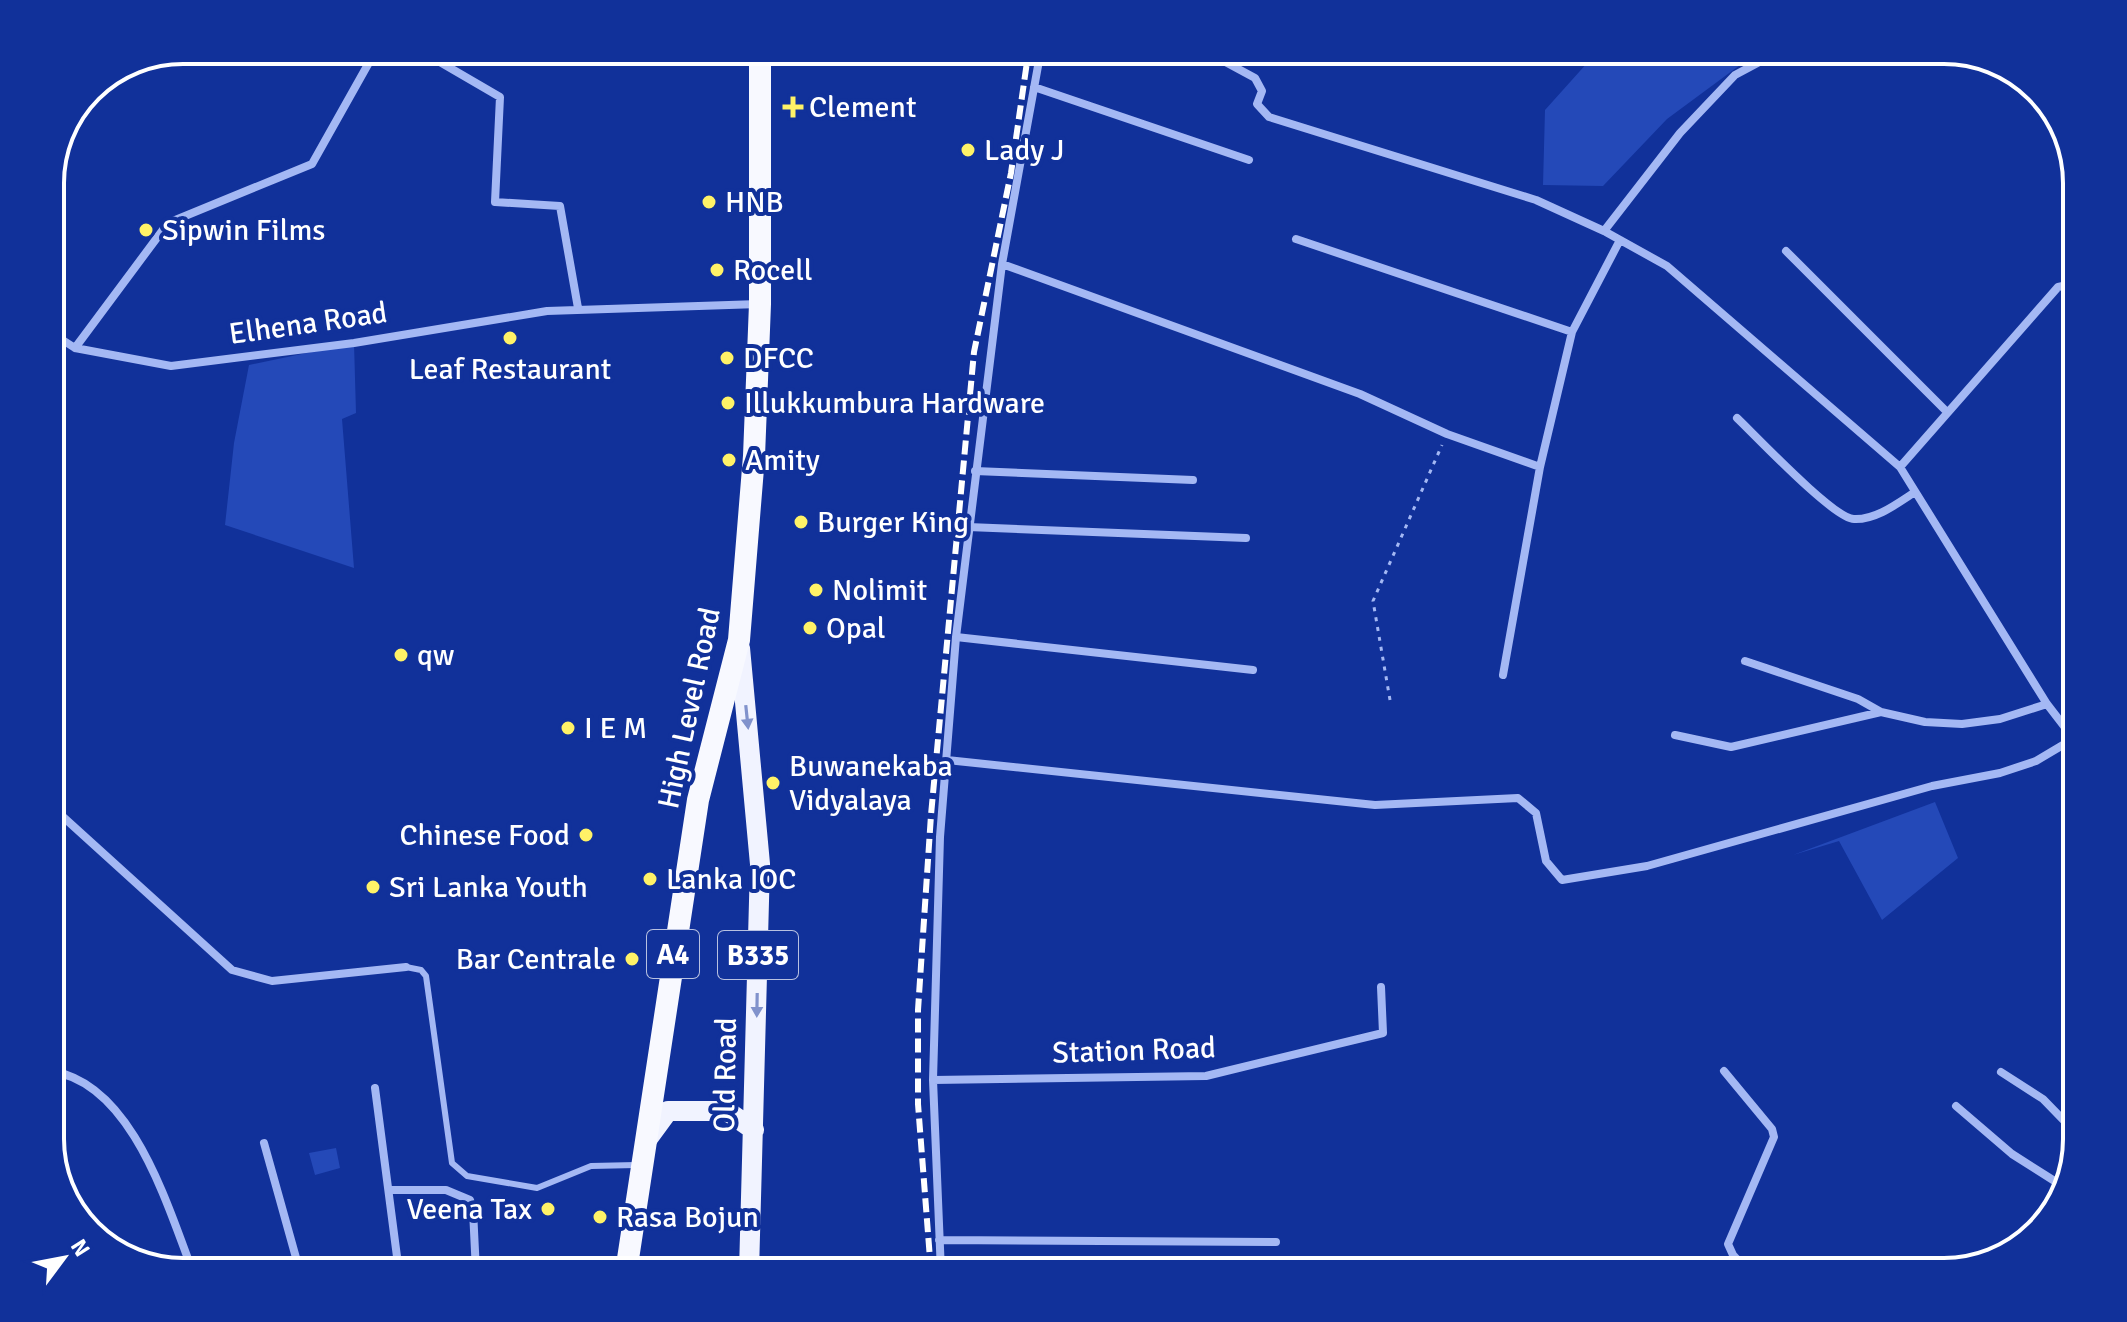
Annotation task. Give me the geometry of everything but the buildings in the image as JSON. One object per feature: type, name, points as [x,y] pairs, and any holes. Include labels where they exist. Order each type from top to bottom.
[{"type":"highway","name":"High Level Road","points":[[628,1258],[698,800],[739,640],[754,456],[760,304],[760,64]]},
{"type":"main road","name":"Old Road","points":[[739,640],[760,864],[749,1258]]},
{"type":"main road","points":[[642,1155],[668,1111],[727,1111],[754,1130]]},
{"type":"street","points":[[75,348],[168,223],[312,164],[368,64]]},
{"type":"street","points":[[443,64],[500,97],[495,202],[560,206],[578,308]]},
{"type":"street","points":[[940,1258],[939,1155],[933,1080],[940,837],[956,637],[1002,264],[1038,64]]},
{"type":"street","points":[[1229,64],[1255,78],[1262,91],[1257,104],[1269,117],[1536,200],[1604,231],[1667,266],[1900,467],[2063,725]]},
{"type":"street","points":[[1604,231],[1680,133],[1735,75],[1756,64]]},
{"type":"street","points":[[1034,87],[1249,160]]},
{"type":"street","points":[[1296,239],[1572,332]]},
{"type":"street","points":[[1503,675],[1540,467],[1572,332],[1620,240]]},
{"type":"street","points":[[1786,251],[1947,412]]},
{"type":"street","points":[[1002,264],[1360,394],[1447,434],[1540,467]]},
{"type":"street","points":[[1900,467],[2058,287],[2063,286]]},
{"type":"street","name":"Elhena Road","points":[[64,341],[75,348],[171,366],[354,343],[578,308],[760,304]]},
{"type":"street","points":[[1737,418],[1831,509],[1850,520],[1868,518],[1915,492]]},
{"type":"street","points":[[975,471],[1193,480]]},
{"type":"street","points":[[968,527],[1246,538]]},
{"type":"street","points":[[956,637],[1253,670]]},
{"type":"street","points":[[1745,661],[1858,699],[1881,712],[1925,722],[1962,724],[2000,719],[2047,704]]},
{"type":"street","points":[[1675,735],[1731,747],[1881,712]]},
{"type":"street","points":[[947,760],[1375,805],[1518,798],[1536,813],[1546,861],[1562,880],[1647,866],[1932,786],[2000,773],[2036,761],[2063,747]]},
{"type":"street","points":[[64,818],[232,970],[272,981],[406,967]]},
{"type":"street","name":"Station Road","points":[[933,1080],[1206,1076],[1383,1033],[1381,987]]},
{"type":"street","points":[[1724,1071],[1772,1129],[1774,1137],[1728,1244],[1736,1258]]},
{"type":"street","points":[[2001,1072],[2043,1099],[2063,1120]]},
{"type":"street","points":[[64,1073],[104,1094],[155,1176],[187,1258]]},
{"type":"street","points":[[375,1088],[397,1258]]},
{"type":"street","points":[[1956,1106],[2012,1154],[2055,1181]]},
{"type":"street","points":[[264,1143],[296,1258]]},
{"type":"street","points":[[389,1190],[446,1190],[470,1200],[475,1258]]},
{"type":"street","points":[[939,1240],[1276,1242]]},
{"type":"lane","points":[[406,967],[421,970],[426,976],[452,1163],[467,1176],[537,1188],[591,1166],[642,1155]]},
{"type":"path","points":[[1390,700],[1373,601],[1447,434]]},
{"type":"shaded area","points":[[1586,64],[1741,64],[1667,119],[1603,186],[1543,185],[1545,110]]},
{"type":"shaded area","points":[[354,343],[356,413],[342,419],[354,568],[225,525],[234,443],[249,365]]},
{"type":"shaded area","points":[[1935,802],[1958,858],[1882,920],[1839,841],[1793,855]]},
{"type":"shaded area","points":[[336,1148],[340,1168],[315,1175],[309,1153]]},
{"type":"railway","points":[[930,1258],[918,1104],[918,1010],[931,815],[974,352],[1011,173],[1027,64]]},
{"type":"place","name":"Clement","points":[[793,107]]},
{"type":"place","name":"Lady J","points":[[968,150]]},
{"type":"place","name":"HNB","points":[[709,202]]},
{"type":"place","name":"Sipwin Films","points":[[146,230]]},
{"type":"place","name":"Rocell","points":[[717,270]]},
{"type":"place","name":"Leaf Restaurant","points":[[510,338]]},
{"type":"place","name":"DFCC","points":[[727,358]]},
{"type":"place","name":"Illukkumbura Hardware","points":[[728,403]]},
{"type":"place","name":"Amity","points":[[729,460]]},
{"type":"place","name":"Burger King","points":[[801,522]]},
{"type":"place","name":"Nolimit","points":[[816,590]]},
{"type":"place","name":"Opal","points":[[810,628]]},
{"type":"place","name":"qw","points":[[401,655]]},
{"type":"place","name":"I E M","points":[[568,728]]},
{"type":"place","name":"Buwanekaba Vidyalaya","points":[[773,783]]},
{"type":"place","name":"Chinese Food","points":[[586,835]]},
{"type":"place","name":"Lanka IOC","points":[[650,879]]},
{"type":"place","name":"Sri Lanka Youth","points":[[373,887]]},
{"type":"place","name":"Bar Centrale","points":[[632,959]]},
{"type":"place","name":"Veena Tax","points":[[548,1209]]},
{"type":"place","name":"Rasa Bojun","points":[[600,1217]]}]
